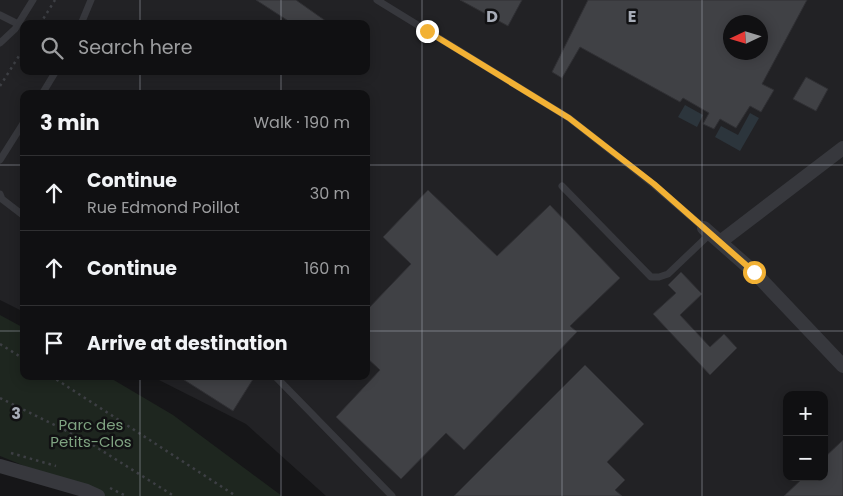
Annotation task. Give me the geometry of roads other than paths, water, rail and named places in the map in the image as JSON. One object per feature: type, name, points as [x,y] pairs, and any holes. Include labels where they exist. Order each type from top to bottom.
[{"type":"street","points":[[843,148],[711,234],[754,272],[843,366]]},
{"type":"street","points":[[0,466],[87,491],[98,496]]},
{"type":"lane","points":[[20,20],[33,0]]},
{"type":"lane","points":[[83,20],[91,0]]},
{"type":"lane","points":[[377,0],[569,118],[654,184],[711,234],[668,274],[659,277],[651,276],[562,186]]},
{"type":"lane","points":[[0,15],[18,24]]},
{"type":"lane","points":[[0,43],[3,43],[20,21]]},
{"type":"lane","points":[[44,90],[54,75]]},
{"type":"lane","points":[[0,160],[20,128]]},
{"type":"lane","points":[[0,194],[2,199],[20,213]]},
{"type":"lane","points":[[279,380],[392,496]]},
{"type":"park label","name":"Parc des Petits-Clos","points":[[91,432]]}]
